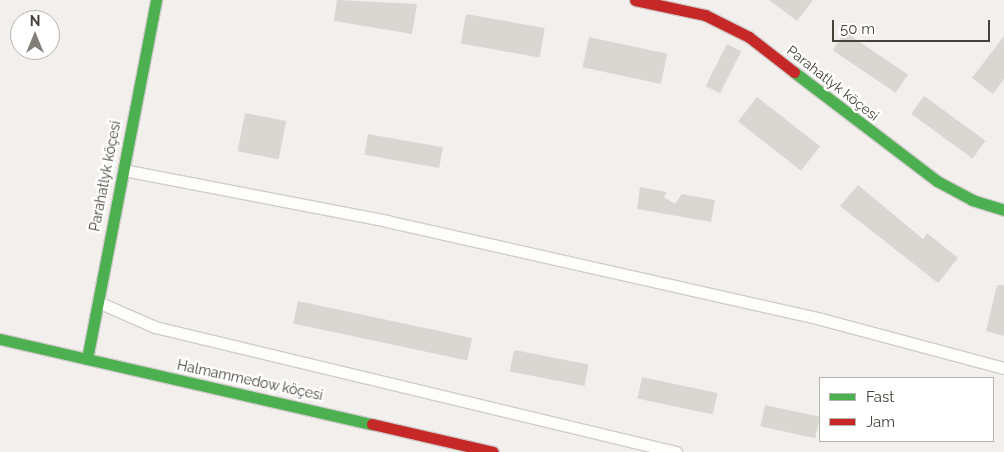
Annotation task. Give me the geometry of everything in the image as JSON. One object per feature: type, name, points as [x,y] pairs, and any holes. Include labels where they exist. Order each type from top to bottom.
[{"type":"street","name":"Parahatlyk köçesi","points":[[87,359],[156,0]]},
{"type":"street","name":"Parahatlyk köçesi","points":[[635,0],[705,15],[749,37],[937,181],[972,200],[1004,210]]},
{"type":"street","name":"Halmammedow köçesi","points":[[0,339],[493,452]]},
{"type":"lane","points":[[705,15],[708,0]]},
{"type":"lane","points":[[122,170],[387,221],[821,319],[1004,368]]},
{"type":"lane","points":[[97,302],[122,315],[164,329],[676,452]]},
{"type":"building","points":[[337,0],[417,4],[412,34],[334,21]]},
{"type":"building","points":[[769,0],[813,0],[797,21]]},
{"type":"building","points":[[466,14],[545,28],[540,57],[461,44]]},
{"type":"building","points":[[845,32],[908,74],[896,93],[833,50]]},
{"type":"building","points":[[1004,36],[1004,79],[993,94],[972,78]]},
{"type":"building","points":[[589,37],[667,54],[661,84],[583,67]]},
{"type":"building","points":[[727,44],[741,51],[720,93],[706,86]]},
{"type":"building","points":[[924,96],[985,141],[973,158],[911,114]]},
{"type":"building","points":[[757,97],[820,146],[801,171],[738,121]]},
{"type":"building","points":[[245,113],[286,121],[279,159],[238,151]]},
{"type":"building","points":[[368,134],[443,147],[439,168],[364,155]]},
{"type":"building","points":[[858,185],[923,239],[927,233],[958,258],[938,283],[840,206]]},
{"type":"building","points":[[640,187],[667,192],[664,197],[675,204],[682,194],[715,200],[711,222],[637,209]]},
{"type":"building","points":[[997,285],[1004,285],[1004,336],[986,331]]},
{"type":"building","points":[[298,301],[472,338],[467,361],[293,323]]},
{"type":"building","points":[[514,350],[589,365],[584,386],[510,372]]},
{"type":"building","points":[[642,377],[717,393],[713,415],[637,399]]},
{"type":"building","points":[[765,405],[819,416],[815,438],[760,427]]},
{"type":"traffic: fast","points":[[87,359],[156,0]]},
{"type":"traffic: fast","points":[[794,72],[937,181],[972,200],[1004,210]]},
{"type":"traffic: fast","points":[[0,339],[372,424]]},
{"type":"traffic: jam","points":[[635,0],[705,15],[749,37],[794,72]]},
{"type":"traffic: jam","points":[[372,424],[493,452]]}]
